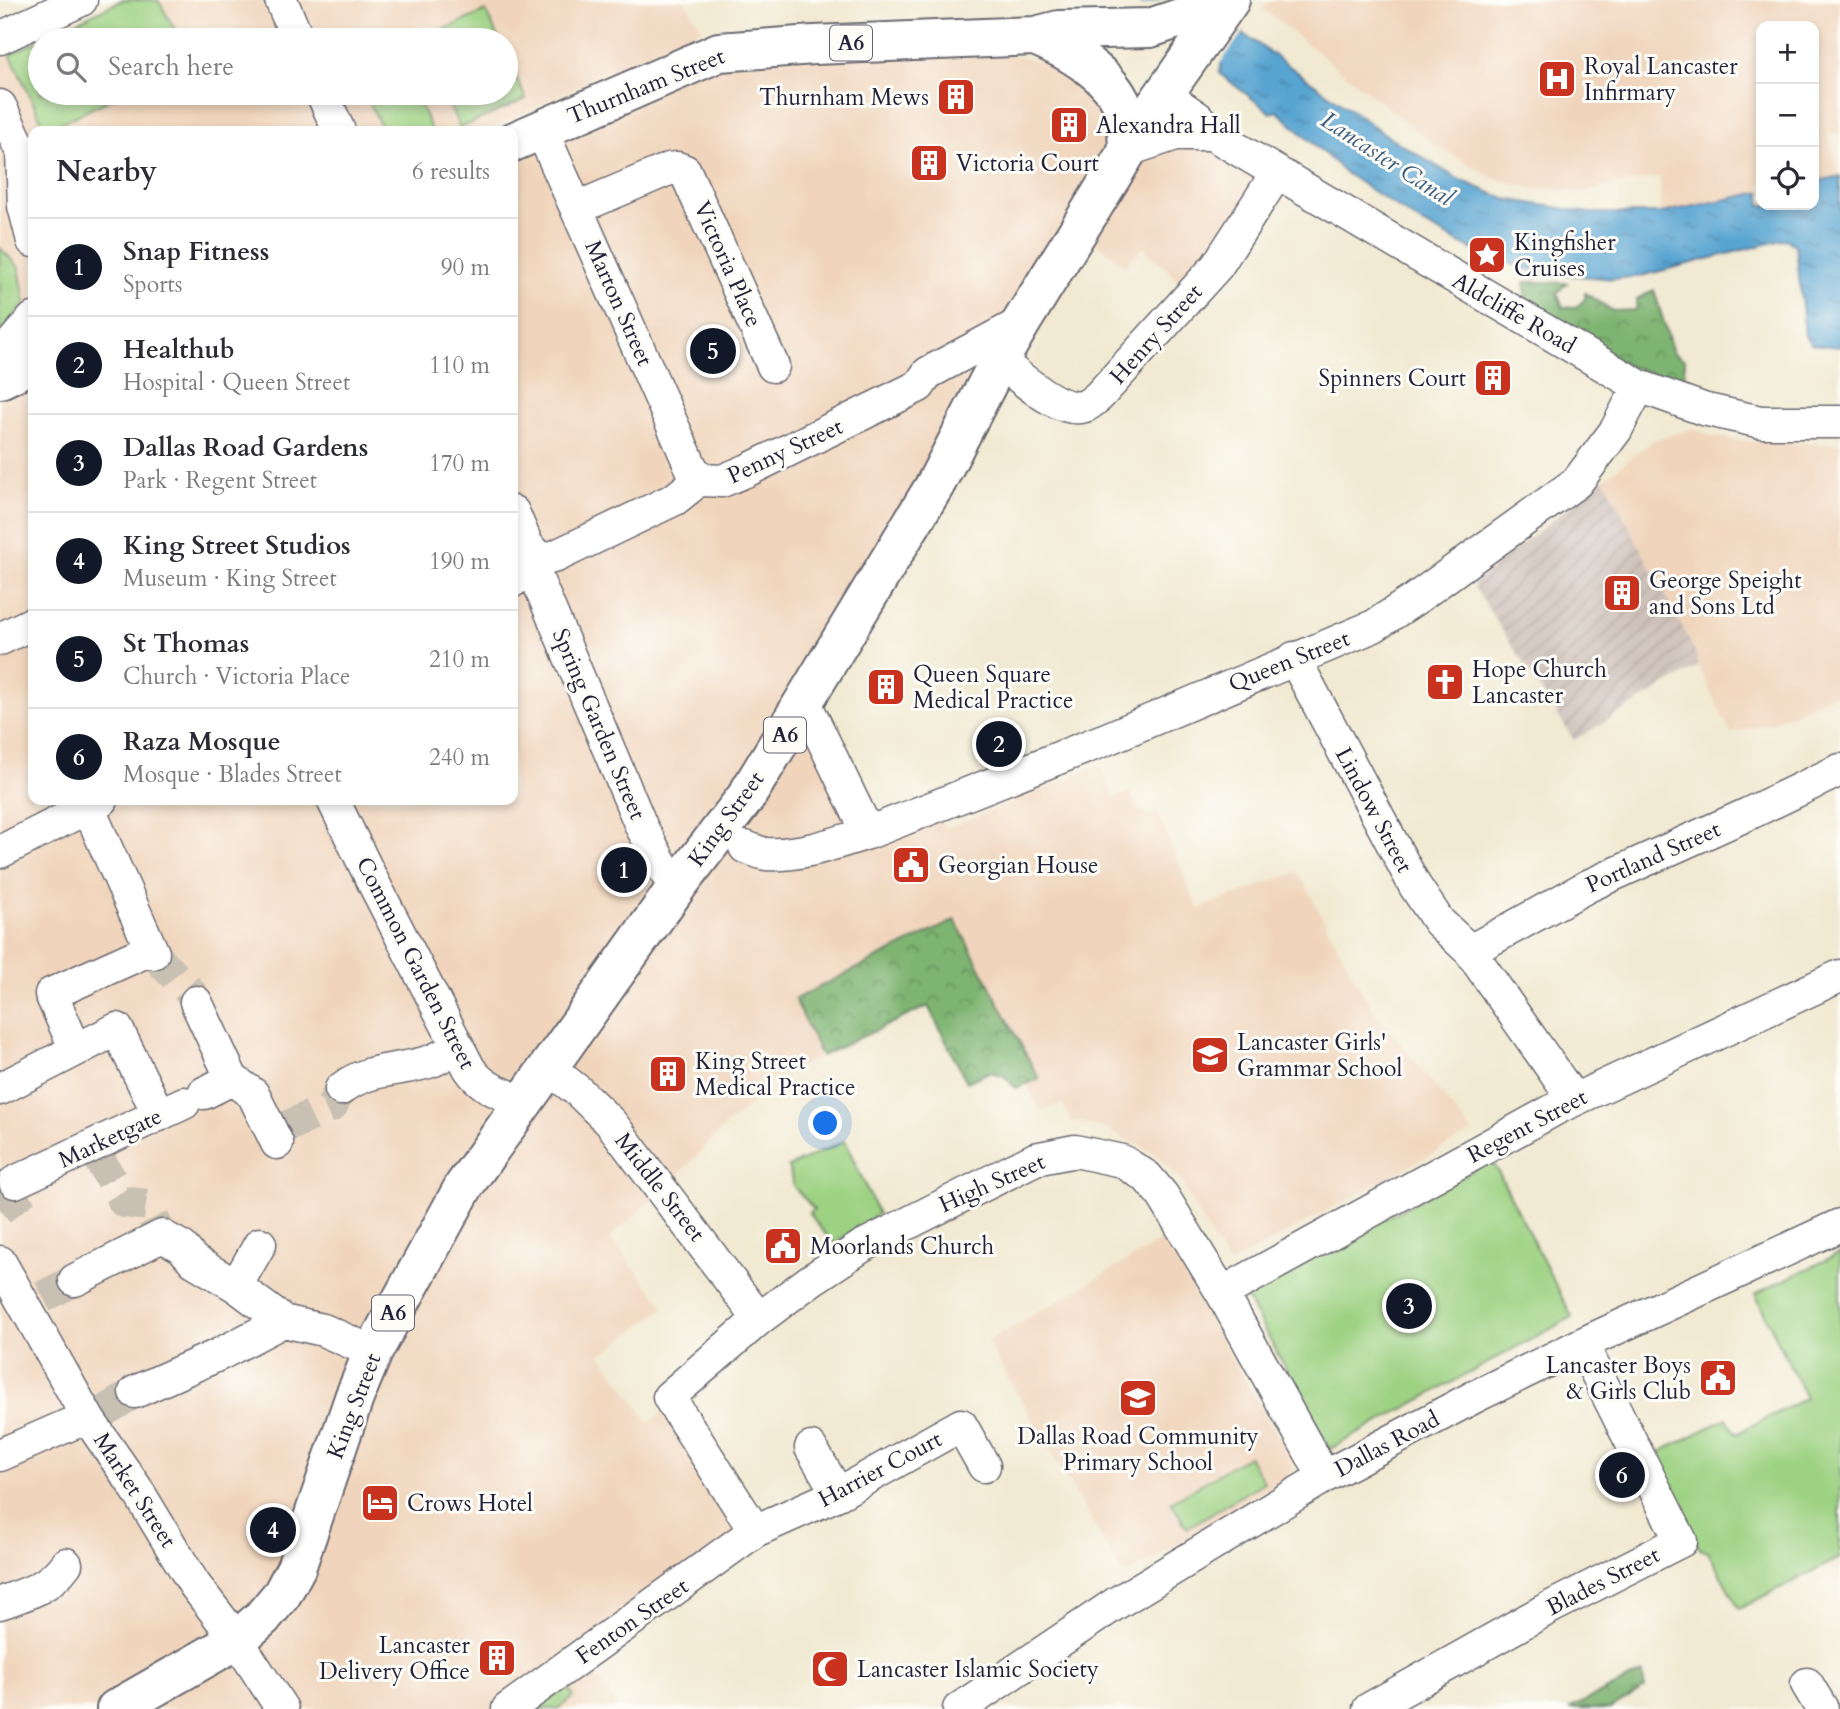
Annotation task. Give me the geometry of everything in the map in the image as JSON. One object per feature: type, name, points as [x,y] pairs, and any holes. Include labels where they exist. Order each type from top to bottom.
[{"type":"main road","name":"Thurnham Street","points":[[1045,41],[1059,30],[1153,27],[1221,1]]},
{"type":"main road","name":"Penny Street","points":[[995,369],[1163,94],[1190,58],[1221,1]]},
{"type":"main road","name":"Thurnham Street","points":[[527,136],[719,51],[814,45],[1045,41],[1095,53],[1163,94]]},
{"type":"main road","points":[[1045,41],[1098,74],[1117,96],[1127,123],[1128,150]]},
{"type":"main road","points":[[0,379],[28,365]]},
{"type":"main road","name":"King Street","points":[[547,1067],[678,885],[746,797],[935,485],[995,369]]},
{"type":"main road","name":"A6","points":[[523,1102],[547,1067]]},
{"type":"main road","name":"King Street","points":[[237,1640],[271,1609],[296,1568],[354,1398],[373,1352],[464,1186],[523,1102]]},
{"type":"main road","name":"A6","points":[[116,1709],[237,1640]]},
{"type":"street","points":[[0,38],[81,0]]},
{"type":"street","points":[[281,0],[293,28]]},
{"type":"street","name":"Aldcliffe Road","points":[[1163,94],[1198,118],[1212,134],[1639,386],[1703,409],[1761,422],[1840,422]]},
{"type":"street","points":[[328,105],[338,126]]},
{"type":"street","points":[[0,106],[22,152],[12,205],[28,232]]},
{"type":"street","points":[[1128,150],[1176,134],[1212,134]]},
{"type":"street","name":"Marton Street","points":[[527,136],[577,208],[692,469],[698,476]]},
{"type":"street","name":"Victoria Place","points":[[577,208],[677,168],[685,171],[773,366]]},
{"type":"street","name":"Henry Street","points":[[995,369],[1051,399],[1073,407],[1085,406],[1099,396],[1217,266],[1277,173]]},
{"type":"street","name":"Penny Street","points":[[518,576],[537,558],[556,556],[675,499],[690,487],[698,476],[709,482],[722,481],[919,386],[928,373],[1021,323]]},
{"type":"street","points":[[0,357],[28,325]]},
{"type":"street","name":"Queen Street","points":[[745,847],[764,854],[789,852],[830,845],[868,833],[1104,740],[1361,632],[1393,614],[1577,482],[1616,430],[1639,386]]},
{"type":"street","points":[[518,524],[527,545],[537,558]]},
{"type":"street","name":"Spring Garden Street","points":[[537,558],[537,579],[642,828],[668,876],[678,885]]},
{"type":"street","points":[[0,639],[28,625]]},
{"type":"street","name":"Lindow Street","points":[[1294,659],[1415,886],[1439,922],[1469,951],[1574,1100]]},
{"type":"street","points":[[805,703],[868,833]]},
{"type":"street","name":"Portland Street","points":[[1469,951],[1588,886],[1840,770]]},
{"type":"street","points":[[0,852],[91,805]]},
{"type":"street","points":[[76,1050],[51,994],[152,951],[96,805]]},
{"type":"street","name":"Common Garden Street","points":[[335,805],[478,1081],[488,1088],[523,1102]]},
{"type":"street","name":"Regent Street","points":[[1222,1293],[1574,1100],[1840,976]]},
{"type":"street","points":[[196,1002],[233,1079],[253,1094],[277,1135]]},
{"type":"street","points":[[0,1089],[117,1029],[182,1103]]},
{"type":"street","points":[[341,1089],[354,1079],[436,1059],[458,1046]]},
{"type":"street","name":"Middle Street","points":[[547,1067],[578,1091],[611,1123],[759,1319]]},
{"type":"street","name":"Marketgate","points":[[28,1178],[93,1149],[233,1079]]},
{"type":"street","name":"High Street","points":[[755,1531],[668,1396],[759,1319],[811,1280],[879,1237],[1035,1158],[1076,1151],[1122,1161],[1147,1177],[1163,1196],[1222,1293],[1324,1477]]},
{"type":"street","name":"Dallas Road","points":[[959,1709],[1115,1604],[1324,1477],[1474,1397],[1582,1344],[1840,1225]]},
{"type":"street","points":[[75,1280],[161,1234],[182,1247],[194,1261],[236,1286],[283,1321],[323,1330],[373,1352]]},
{"type":"street","points":[[236,1286],[260,1244]]},
{"type":"street","name":"Market Street","points":[[0,1262],[34,1302],[93,1416],[194,1584],[237,1640],[282,1709]]},
{"type":"street","points":[[135,1392],[220,1354],[283,1321]]},
{"type":"street","name":"Blades Street","points":[[1369,1709],[1549,1608],[1681,1541],[1582,1344]]},
{"type":"street","points":[[0,1455],[93,1416]]},
{"type":"street","name":"Harrier Court","points":[[755,1531],[838,1494],[961,1425],[984,1466]]},
{"type":"street","points":[[811,1448],[838,1494]]},
{"type":"street","name":"Fenton Street","points":[[508,1709],[755,1531]]},
{"type":"street","points":[[0,1603],[42,1587],[56,1578],[66,1564]]},
{"type":"street","points":[[1817,1701],[1840,1698]]},
{"type":"shaded area","points":[[122,0],[684,0],[702,29],[496,126],[28,126],[28,346],[0,359],[0,58],[28,45],[28,105],[518,105],[518,28],[63,28]]},
{"type":"shaded area","name":"Royal Lancaster Infirmary","points":[[1271,0],[1840,0],[1840,133],[1828,133],[1839,176],[1819,181],[1819,21],[1756,21],[1756,193],[1661,213],[1660,177],[1582,191],[1535,189],[1495,179],[1435,145],[1262,8]]},
{"type":"shaded area","points":[[907,52],[1014,56],[1099,73],[1262,184],[1186,288],[1143,247],[1125,266],[1091,239],[817,709],[874,822],[931,798],[945,829],[1100,766],[1114,798],[1130,792],[1139,812],[1144,810],[1147,816],[1157,812],[1198,909],[1298,872],[1370,1006],[1472,1132],[1231,1263],[1213,1240],[1179,1178],[1157,1155],[1103,1128],[1071,1121],[1063,1104],[1040,1110],[944,925],[796,1000],[821,1056],[763,1085],[766,1092],[726,1125],[668,1185],[610,1238],[665,1307],[601,1355],[649,1423],[664,1411],[755,1542],[586,1662],[619,1709],[0,1709],[0,393],[28,380],[28,805],[518,805],[518,150],[709,64]]},
{"type":"shaded area","points":[[1694,429],[1713,437],[1766,443],[1840,444],[1840,692],[1772,723],[1731,733],[1698,666],[1697,654],[1604,479],[1654,440]]},
{"type":"shaded area","points":[[1604,479],[1697,655],[1698,666],[1574,740],[1472,584]]},
{"type":"shaded area","name":"Dallas Road Community Primary School","points":[[1163,1240],[1288,1454],[1291,1468],[1288,1477],[1124,1576],[987,1342]]},
{"type":"green space","points":[[122,0],[158,0],[174,28],[64,28]]},
{"type":"green space","points":[[486,11],[494,28],[447,28]]},
{"type":"green space","points":[[28,45],[28,92],[10,54]]},
{"type":"green space","points":[[518,81],[526,99],[518,103]]},
{"type":"green space","points":[[34,105],[99,105],[54,126],[44,126]]},
{"type":"green space","points":[[371,105],[420,105],[430,126],[381,126]]},
{"type":"green space","points":[[449,105],[512,105],[465,126],[459,126]]},
{"type":"green space","points":[[0,248],[19,267],[25,302],[0,335]]},
{"type":"green space","points":[[1524,282],[1567,283],[1557,293],[1563,307],[1576,308],[1585,299],[1585,293],[1613,311],[1636,310],[1637,299],[1654,290],[1673,353],[1685,360],[1683,383],[1628,366],[1527,303]]},
{"type":"green space","points":[[955,920],[1039,1079],[1016,1088],[1003,1075],[989,1072],[967,1082],[928,1006],[821,1056],[795,999]]},
{"type":"green space","points":[[845,1141],[878,1214],[833,1244],[809,1213],[814,1209],[794,1187],[788,1167]]},
{"type":"green space","points":[[1492,1160],[1572,1317],[1330,1449],[1245,1295]]},
{"type":"green space","points":[[1840,1253],[1840,1558],[1739,1609],[1708,1552],[1700,1549],[1652,1456],[1727,1418],[1736,1434],[1806,1398],[1755,1294]]},
{"type":"green space","points":[[1248,1456],[1264,1482],[1187,1528],[1171,1502]]},
{"type":"green space","points":[[1642,1673],[1645,1688],[1610,1709],[1569,1709]]},
{"type":"green space","points":[[567,1687],[574,1697],[557,1709],[534,1709]]},
{"type":"water","name":"Lancaster Canal","points":[[1136,0],[1196,0],[1389,137],[1458,179],[1505,199],[1590,213],[1661,213],[1756,193],[1756,210],[1819,210],[1819,181],[1840,176],[1840,347],[1811,344],[1805,336],[1796,246],[1786,239],[1641,276],[1613,279],[1522,268],[1471,249],[1418,221],[1347,174],[1277,111],[1271,113],[1219,73],[1221,63]]},
{"type":"pier","points":[[1160,0],[1202,0],[1244,31],[1216,69],[1217,64],[1138,7]]},
{"type":"tunnel","points":[[153,953],[192,994],[196,1002]]},
{"type":"tunnel","points":[[282,1129],[332,1106],[341,1089]]},
{"type":"tunnel","points":[[95,1152],[124,1202],[147,1205],[160,1232]]},
{"type":"tunnel","points":[[0,1209],[35,1179]]},
{"type":"tunnel","points":[[43,1297],[75,1280]]},
{"type":"tunnel","points":[[103,1412],[135,1392]]},
{"type":"place","name":"Royal Lancaster Infirmary","points":[[1557,79]]},
{"type":"place","name":"Thurnham Mews","points":[[956,97]]},
{"type":"place","name":"Alexandra Hall","points":[[1069,125]]},
{"type":"place","name":"Victoria Court","points":[[929,163]]},
{"type":"place","name":"Kingfisher Cruises","points":[[1487,255]]},
{"type":"place","name":"St Thomas","points":[[713,351]]},
{"type":"place","name":"Spinners Court","points":[[1493,378]]},
{"type":"place","name":"George Speight and Sons Ltd","points":[[1622,593]]},
{"type":"place","name":"Hope Church Lancaster","points":[[1445,682]]},
{"type":"place","name":"Queen Square Medical Practice","points":[[886,687]]},
{"type":"place","name":"Healthub","points":[[999,744]]},
{"type":"place","name":"Georgian House","points":[[911,865]]},
{"type":"place","name":"Snap Fitness","points":[[624,870]]},
{"type":"place","name":"Lancaster Girls' Grammar School","points":[[1210,1055]]},
{"type":"place","name":"King Street Medical Practice","points":[[668,1074]]},
{"type":"place","name":"Moorlands Church","points":[[783,1246]]},
{"type":"place","name":"Dallas Road Gardens","points":[[1409,1306]]},
{"type":"place","name":"Lancaster Boys & Girls Club","points":[[1718,1378]]},
{"type":"place","name":"Dallas Road Community Primary School","points":[[1138,1398]]},
{"type":"place","name":"Raza Mosque","points":[[1622,1475]]},
{"type":"place","name":"Crows Hotel","points":[[380,1503]]},
{"type":"place","name":"King Street Studios","points":[[273,1530]]},
{"type":"place","name":"Lancaster Delivery Office","points":[[497,1658]]},
{"type":"place","name":"Lancaster Islamic Society","points":[[830,1669]]}]
